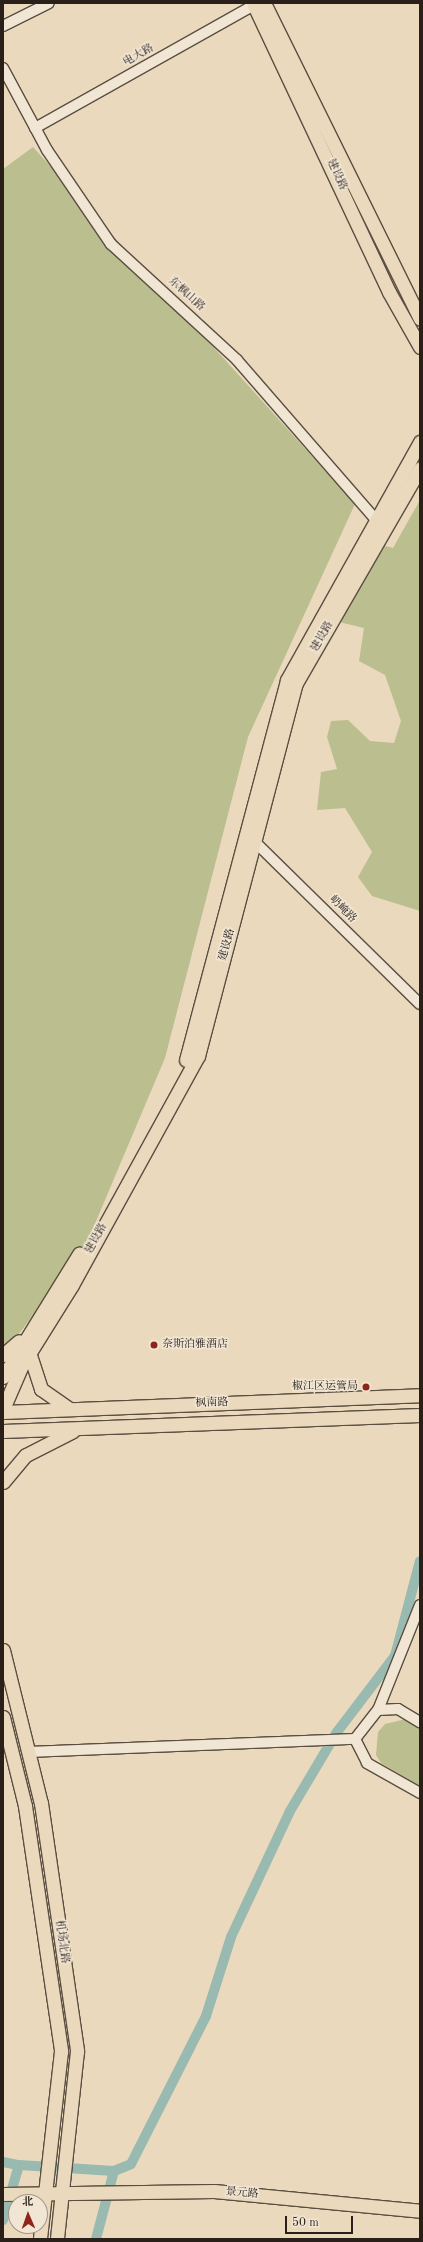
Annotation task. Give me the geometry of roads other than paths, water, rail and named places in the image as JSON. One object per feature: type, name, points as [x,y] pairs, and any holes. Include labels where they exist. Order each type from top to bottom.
[{"type":"main road","name":"建设路","points":[[257,4],[420,318]]},
{"type":"main road","name":"建设路","points":[[257,4],[390,292],[420,346]]},
{"type":"main road","name":"建设路","points":[[3,1408],[29,1352],[72,1285],[198,1056],[252,838],[287,680],[378,522],[420,442]]},
{"type":"main road","name":"建设路","points":[[3,1377],[26,1335],[66,1277],[190,1052],[296,683],[420,468]]},
{"type":"main road","points":[[3,1354],[26,1335]]},
{"type":"main road","points":[[29,1352],[40,1390],[71,1410]]},
{"type":"main road","name":"枫南路","points":[[3,1412],[420,1395]]},
{"type":"main road","name":"枫南路","points":[[3,1431],[420,1415]]},
{"type":"main road","points":[[3,1482],[26,1456],[81,1428]]},
{"type":"main road","name":"机场北路","points":[[3,1650],[41,1803],[77,2050],[57,2239]]},
{"type":"main road","name":"机场北路","points":[[3,1717],[25,1806],[61,2051],[46,2194]]},
{"type":"main road","name":"景元路","points":[[46,2194],[214,2191],[420,2211]]},
{"type":"street","points":[[3,26],[49,3]]},
{"type":"street","name":"电大路","points":[[35,128],[257,4]]},
{"type":"street","name":"东枫山路","points":[[3,68],[35,128],[111,244],[238,360],[378,522]]},
{"type":"street","name":"屷崦路","points":[[252,838],[420,1004]]},
{"type":"street","points":[[28,1752],[355,1739],[378,1710],[420,1605]]},
{"type":"street","points":[[378,1710],[398,1709],[420,1722]]},
{"type":"street","points":[[355,1739],[367,1763],[420,1793]]},
{"type":"waterway","points":[[3,2220],[19,2165],[114,2171],[131,2164],[206,2016],[231,1937],[290,1811],[337,1732],[395,1656],[420,1561]]},
{"type":"waterway","points":[[3,2162],[19,2165]]},
{"type":"waterway","points":[[96,2239],[114,2171]]},
{"type":"place","name":"奈斯泊雅酒店","points":[[154,1345]]},
{"type":"place","name":"椒江区运管局","points":[[366,1387]]}]
